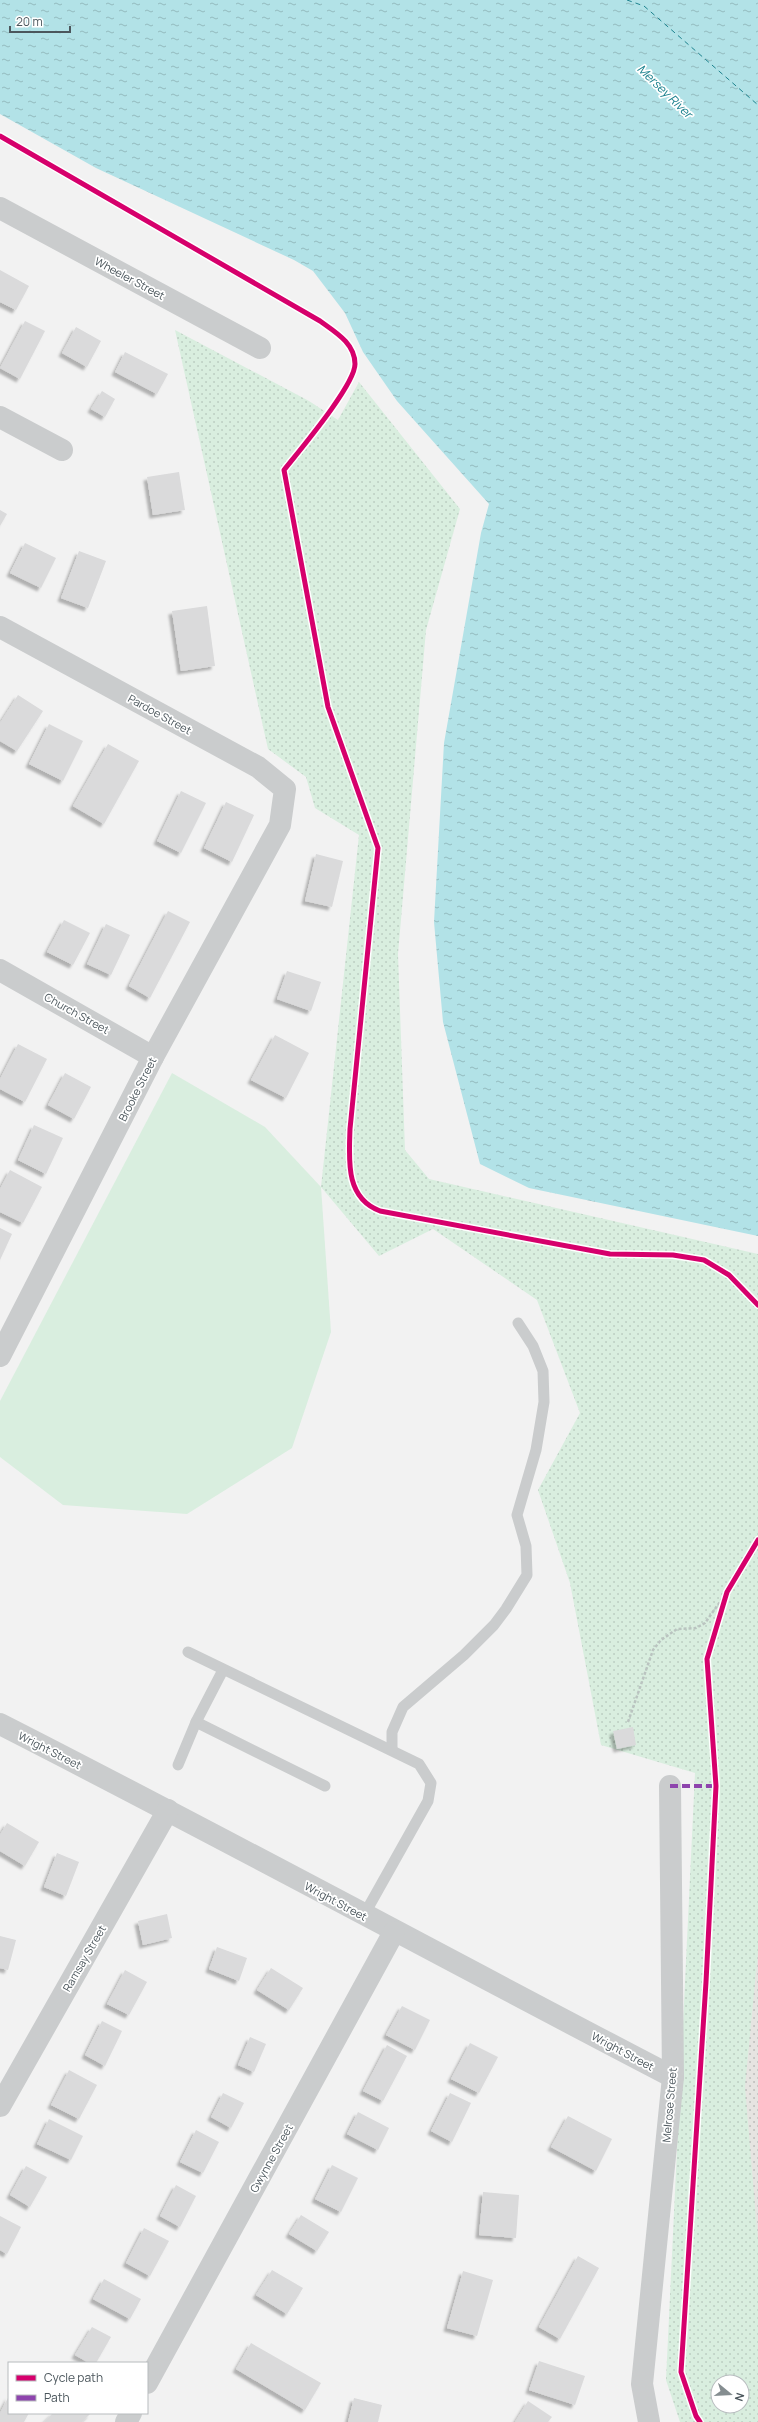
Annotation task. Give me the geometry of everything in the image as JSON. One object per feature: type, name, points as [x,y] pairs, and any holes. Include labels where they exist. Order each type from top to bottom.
[{"type":"street","name":"Wheeler Street","points":[[0,208],[260,348]]},
{"type":"street","points":[[0,417],[62,450]]},
{"type":"street","name":"Pardoe Street","points":[[0,627],[258,767],[285,789],[280,826]]},
{"type":"street","name":"Brooke Street","points":[[0,1356],[153,1056],[280,826]]},
{"type":"street","name":"Church Street","points":[[0,970],[153,1056]]},
{"type":"street","name":"Wright Street","points":[[0,1724],[168,1810],[394,1932],[673,2078]]},
{"type":"street","name":"Melrose Street","points":[[649,2422],[642,2384],[673,2078],[670,1786]]},
{"type":"street","name":"Ramsay Street","points":[[0,2106],[168,1810]]},
{"type":"street","name":"Gwynne Street","points":[[148,2381],[394,1932]]},
{"type":"lane","points":[[392,1750],[392,1732],[403,1707],[464,1655],[494,1624],[506,1609],[527,1575],[526,1546],[517,1515],[521,1497],[536,1450],[544,1402],[543,1371],[533,1346],[518,1323]]},
{"type":"lane","points":[[188,1652],[419,1764],[431,1783],[428,1801],[364,1916]]},
{"type":"lane","points":[[178,1766],[196,1722],[223,1670]]},
{"type":"lane","points":[[196,1722],[325,1786]]},
{"type":"path","points":[[628,1722],[653,1650],[661,1640],[677,1629],[696,1628],[705,1623],[727,1592]]},
{"type":"green space","points":[[175,330],[309,401],[338,420],[359,382],[460,509],[426,630],[398,954],[405,1150],[429,1179],[758,1254],[758,2422],[680,2422],[666,2380],[695,1773],[601,1745],[570,1583],[538,1490],[580,1413],[537,1300],[433,1229],[379,1256],[321,1187],[359,835],[315,808],[306,777],[268,749]]},
{"type":"green space","points":[[172,1073],[265,1127],[321,1187],[331,1332],[292,1448],[187,1514],[63,1505],[0,1457],[0,1401]]},
{"type":"sand","points":[[758,1951],[758,2242],[745,2087]]},
{"type":"water","name":"Mersey River","points":[[0,0],[758,0],[758,1236],[529,1188],[480,1164],[443,1022],[434,922],[444,743],[481,533],[489,504],[397,401],[363,352],[345,313],[313,271],[294,260],[96,168],[0,114]]},
{"type":"building","points":[[0,270],[29,286],[16,310],[0,302]]},
{"type":"building","points":[[25,321],[45,331],[20,379],[0,368]]},
{"type":"building","points":[[76,327],[101,341],[87,367],[62,353]]},
{"type":"building","points":[[125,352],[168,374],[157,394],[115,372]]},
{"type":"building","points":[[102,391],[115,399],[105,417],[91,409]]},
{"type":"building","points":[[179,472],[185,510],[153,515],[147,477]]},
{"type":"building","points":[[0,510],[7,514],[0,526]]},
{"type":"building","points":[[25,543],[56,558],[41,588],[10,573]]},
{"type":"building","points":[[79,551],[106,561],[88,608],[61,598]]},
{"type":"building","points":[[207,606],[215,666],[181,671],[172,611]]},
{"type":"building","points":[[18,695],[43,711],[17,751],[0,741],[0,723]]},
{"type":"building","points":[[49,724],[83,741],[63,781],[29,764]]},
{"type":"building","points":[[108,744],[139,761],[104,824],[73,806]]},
{"type":"building","points":[[181,791],[206,803],[181,853],[157,841]]},
{"type":"building","points":[[226,802],[254,815],[232,862],[204,848]]},
{"type":"building","points":[[316,854],[343,861],[332,907],[305,901]]},
{"type":"building","points":[[168,911],[190,922],[150,998],[129,986]]},
{"type":"building","points":[[64,920],[90,933],[73,965],[47,952]]},
{"type":"building","points":[[106,924],[130,935],[111,975],[87,964]]},
{"type":"building","points":[[287,971],[321,982],[311,1011],[277,999]]},
{"type":"building","points":[[275,1035],[309,1053],[286,1098],[251,1080]]},
{"type":"building","points":[[18,1044],[47,1059],[25,1102],[0,1089],[0,1079]]},
{"type":"building","points":[[65,1073],[91,1087],[74,1119],[48,1105]]},
{"type":"building","points":[[34,1125],[63,1138],[46,1174],[18,1160]]},
{"type":"building","points":[[10,1170],[42,1187],[23,1223],[0,1212],[0,1189]]},
{"type":"building","points":[[0,1228],[12,1234],[0,1260]]},
{"type":"building","points":[[633,1727],[636,1745],[617,1749],[613,1731]]},
{"type":"building","points":[[7,1823],[39,1842],[25,1866],[0,1851],[0,1835]]},
{"type":"building","points":[[57,1853],[79,1862],[66,1896],[44,1887]]},
{"type":"building","points":[[167,1914],[172,1938],[143,1945],[138,1921]]},
{"type":"building","points":[[0,1936],[16,1940],[8,1970],[0,1968]]},
{"type":"building","points":[[217,1947],[247,1958],[239,1981],[209,1969]]},
{"type":"building","points":[[271,1968],[303,1988],[289,2010],[257,1990]]},
{"type":"building","points":[[125,1970],[147,1982],[129,2015],[107,2004]]},
{"type":"building","points":[[402,2006],[430,2020],[415,2050],[386,2035]]},
{"type":"building","points":[[102,2021],[122,2031],[105,2066],[85,2055]]},
{"type":"building","points":[[250,2037],[266,2044],[254,2072],[238,2065]]},
{"type":"building","points":[[470,2043],[498,2057],[479,2093],[451,2079]]},
{"type":"building","points":[[387,2045],[407,2056],[383,2101],[363,2091]]},
{"type":"building","points":[[69,2070],[97,2085],[79,2119],[51,2105]]},
{"type":"building","points":[[223,2093],[244,2103],[231,2128],[211,2117]]},
{"type":"building","points":[[450,2093],[471,2103],[452,2142],[431,2131]]},
{"type":"building","points":[[358,2112],[389,2128],[378,2150],[347,2134]]},
{"type":"building","points":[[568,2116],[612,2139],[596,2171],[551,2147]]},
{"type":"building","points":[[49,2119],[83,2136],[71,2160],[37,2144]]},
{"type":"building","points":[[196,2130],[219,2142],[203,2173],[180,2162]]},
{"type":"building","points":[[332,2165],[358,2178],[341,2212],[315,2199]]},
{"type":"building","points":[[26,2166],[47,2177],[30,2207],[10,2195]]},
{"type":"building","points":[[176,2185],[196,2196],[180,2227],[160,2216]]},
{"type":"building","points":[[483,2192],[519,2195],[516,2238],[479,2235]]},
{"type":"building","points":[[301,2215],[329,2232],[317,2251],[289,2234]]},
{"type":"building","points":[[0,2216],[21,2227],[7,2254],[0,2250]]},
{"type":"building","points":[[144,2228],[169,2241],[150,2276],[126,2263]]},
{"type":"building","points":[[578,2256],[599,2268],[560,2339],[539,2327]]},
{"type":"building","points":[[272,2270],[303,2288],[287,2314],[256,2295]]},
{"type":"building","points":[[463,2271],[493,2280],[477,2336],[447,2328]]},
{"type":"building","points":[[104,2279],[141,2299],[130,2319],[93,2299]]},
{"type":"building","points":[[92,2327],[111,2337],[97,2362],[87,2362],[75,2355]]},
{"type":"building","points":[[251,2343],[321,2383],[305,2410],[236,2369]]},
{"type":"building","points":[[539,2361],[585,2376],[575,2405],[529,2390]]},
{"type":"building","points":[[8,2398],[8,2414],[28,2414],[24,2422],[0,2422],[0,2413]]},
{"type":"building","points":[[354,2398],[382,2405],[378,2422],[348,2422]]},
{"type":"building","points":[[528,2401],[552,2417],[548,2422],[515,2422]]},
{"type":"building","points":[[52,2414],[90,2414],[82,2422],[44,2422]]},
{"type":"ferry route","points":[[627,0],[644,6],[758,105]]},
{"type":"marked path","points":[[670,1786],[716,1786]]},
{"type":"cycle path","points":[[0,136],[320,321],[338,334],[352,350],[355,364],[353,374],[346,387],[325,418],[284,470],[328,707],[378,848],[350,1129],[350,1165],[355,1188],[360,1197],[369,1205],[380,1211],[610,1254],[673,1255],[704,1260],[729,1275],[758,1305]]},
{"type":"cycle path","points":[[700,2422],[696,2416],[681,2372],[706,1982],[716,1786],[707,1659],[727,1592],[758,1540]]}]
